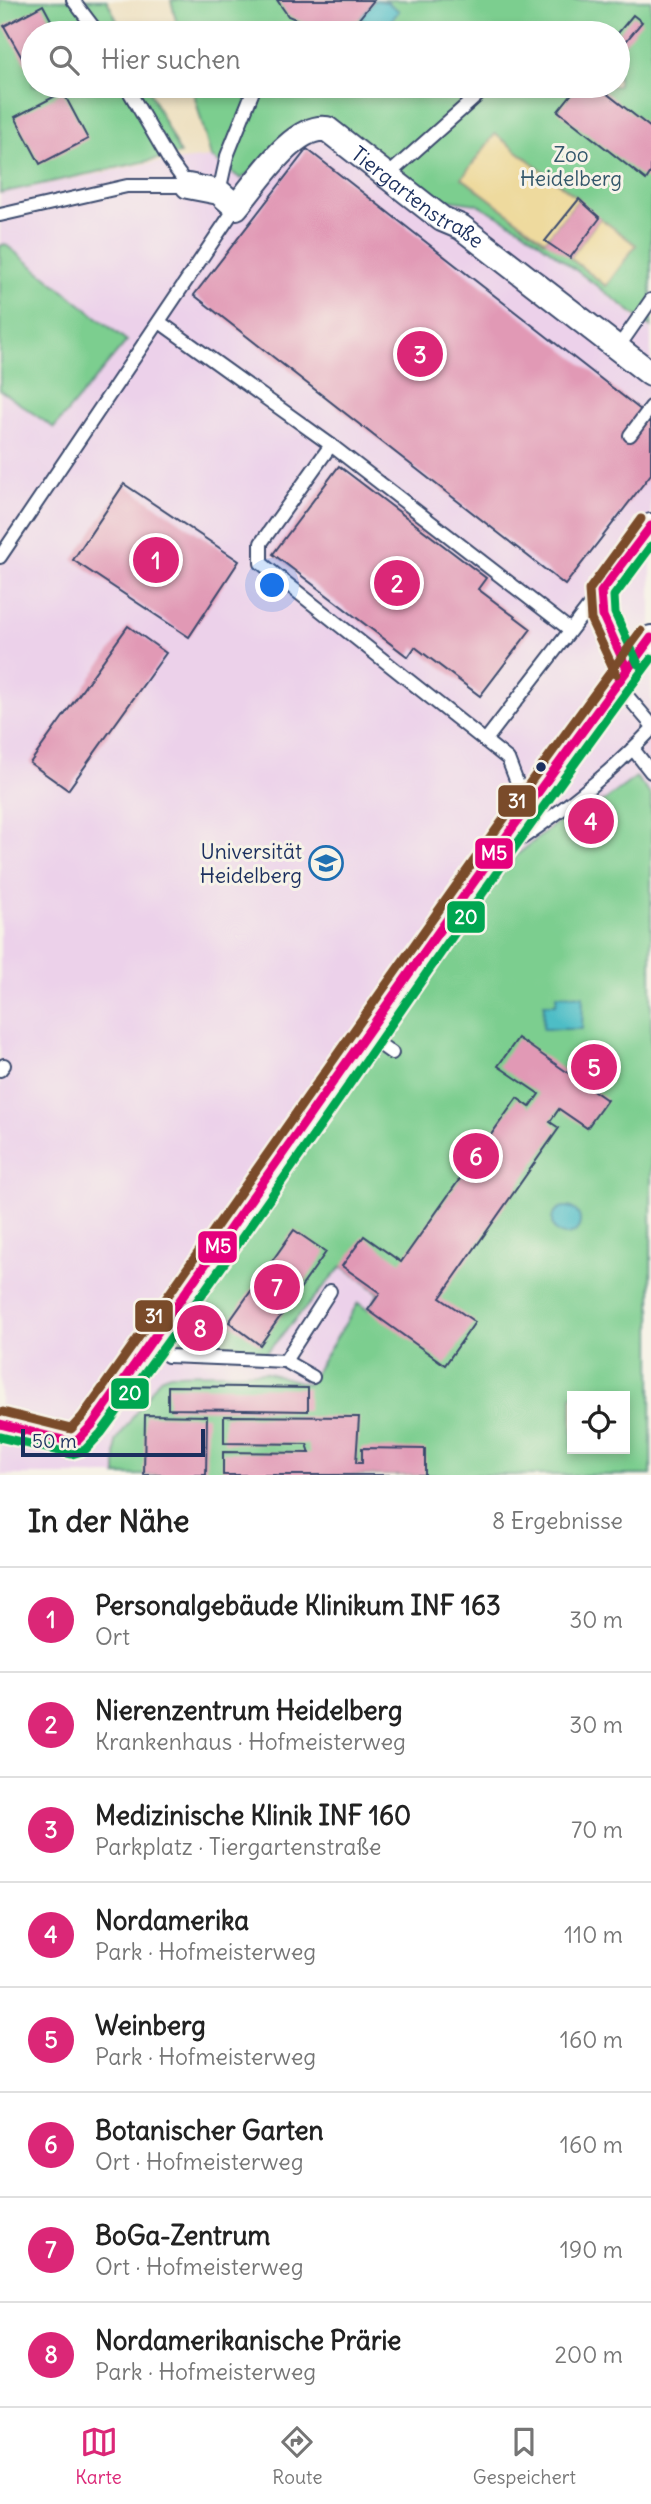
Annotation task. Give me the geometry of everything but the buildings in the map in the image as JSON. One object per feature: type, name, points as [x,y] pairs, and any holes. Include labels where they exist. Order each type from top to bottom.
[{"type":"street","name":"Tiergartenstraße","points":[[228,200],[296,138],[314,127],[335,134],[442,219],[461,227],[651,374]]},
{"type":"street","points":[[188,186],[228,200]]},
{"type":"street","points":[[622,676],[603,616],[601,592],[651,526]]},
{"type":"street","points":[[0,1424],[71,1442],[78,1440],[92,1425],[368,1036],[526,806],[651,638]]},
{"type":"lane","points":[[73,0],[89,21]]},
{"type":"lane","points":[[133,98],[169,160],[188,186]]},
{"type":"lane","points":[[0,557],[62,462],[161,323],[228,200],[227,156],[250,98]]},
{"type":"lane","points":[[388,175],[475,98]]},
{"type":"lane","points":[[0,215],[127,186],[188,186]]},
{"type":"lane","points":[[617,349],[651,300]]},
{"type":"lane","points":[[161,323],[331,445],[569,629]]},
{"type":"lane","points":[[630,435],[651,407]]},
{"type":"lane","points":[[331,445],[261,543],[261,564],[508,759],[526,806]]},
{"type":"lane","points":[[485,741],[569,629],[601,592]]},
{"type":"lane","points":[[622,676],[651,724]]},
{"type":"lane","points":[[491,860],[528,837],[633,749],[651,730]]},
{"type":"lane","points":[[633,749],[651,772]]},
{"type":"lane","points":[[368,1036],[392,1053]]},
{"type":"lane","points":[[285,1361],[330,1291]]},
{"type":"lane","points":[[150,1344],[168,1356],[285,1361],[313,1377]]},
{"type":"shaded area","name":"Universität Heidelberg","points":[[317,125],[431,198],[477,204],[522,229],[651,329],[651,1475],[0,1475],[0,194],[146,164],[211,157],[241,179]]},
{"type":"green space","points":[[0,0],[107,0],[117,21],[21,21],[21,98],[153,98],[180,154],[0,193]]},
{"type":"green space","name":"Zoo Heidelberg","points":[[171,0],[651,0],[651,327],[522,229],[477,204],[431,198],[331,126],[296,137],[241,179],[211,157],[195,98],[630,98],[630,21],[176,21]]},
{"type":"green space","points":[[5,244],[127,341],[54,428],[0,390],[0,246]]},
{"type":"green space","points":[[636,777],[651,795],[651,1475],[116,1475],[116,1441],[160,1378],[170,1374],[264,1372],[308,1384],[358,1303],[368,1310],[379,1293],[342,1266],[267,1352],[175,1341],[173,1330],[381,1046],[512,859],[579,805],[596,807]]},
{"type":"sand","points":[[495,134],[579,199],[545,241],[462,178]]},
{"type":"sand","points":[[600,218],[636,245],[606,286],[570,258]]},
{"type":"water","points":[[374,0],[387,2],[399,11],[391,21],[364,21],[360,17]]},
{"type":"water","points":[[557,995],[583,996],[582,1029],[543,1029],[544,1004],[556,1004]]},
{"type":"water","points":[[566,1207],[576,1211],[580,1221],[576,1231],[566,1235],[556,1231],[552,1221],[556,1211]]},
{"type":"transit line","name":"31","points":[[616,674],[591,620],[589,590],[641,519]]},
{"type":"transit line","name":"M5","points":[[627,669],[603,616],[601,592],[651,526]]},
{"type":"transit line","name":"20","points":[[638,664],[615,613],[614,596],[651,546]]},
{"type":"transit line","name":"31","points":[[3,1412],[71,1429],[82,1417],[429,924],[641,631]]},
{"type":"transit line","name":"M5","points":[[0,1424],[71,1442],[78,1440],[92,1425],[439,931],[651,638]]},
{"type":"transit line","name":"20","points":[[0,1437],[72,1454],[85,1450],[101,1433],[651,659]]},
{"type":"place","name":"Medizinische Klinik INF 160","points":[[420,354]]},
{"type":"place","name":"Personalgebäude Klinikum INF 163","points":[[156,560]]},
{"type":"place","name":"Nierenzentrum Heidelberg","points":[[397,583]]},
{"type":"place","name":"Nordamerika","points":[[591,821]]},
{"type":"place","name":"Universität Heidelberg","points":[[326,863]]},
{"type":"place","name":"Weinberg","points":[[594,1067]]},
{"type":"place","name":"Botanischer Garten","points":[[476,1156]]},
{"type":"place","name":"BoGa-Zentrum","points":[[277,1287]]},
{"type":"place","name":"Nordamerikanische Prärie","points":[[200,1328]]}]
